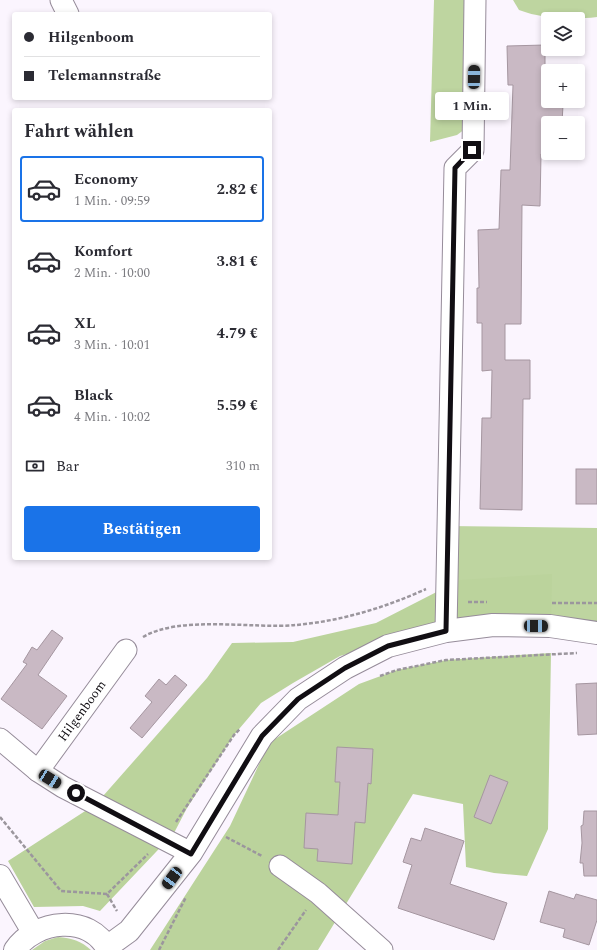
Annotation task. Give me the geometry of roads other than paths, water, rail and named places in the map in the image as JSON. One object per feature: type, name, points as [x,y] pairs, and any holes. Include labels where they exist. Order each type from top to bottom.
[{"type":"street","points":[[61,0],[67,12]]},
{"type":"street","points":[[446,631],[455,168],[472,150],[475,0]]},
{"type":"street","points":[[15,950],[20,942],[33,932],[49,926],[70,925],[81,928],[95,935],[108,949],[129,931],[154,903],[191,854],[262,736],[298,699],[345,668],[388,646],[446,631],[500,626],[550,626],[597,633]]},
{"type":"street","name":"Hilgenboom","points":[[38,771],[126,650]]},
{"type":"street","points":[[0,739],[38,771],[64,787],[191,854]]},
{"type":"street","points":[[280,866],[318,893],[382,950]]},
{"type":"street","points":[[0,876],[33,932]]}]
